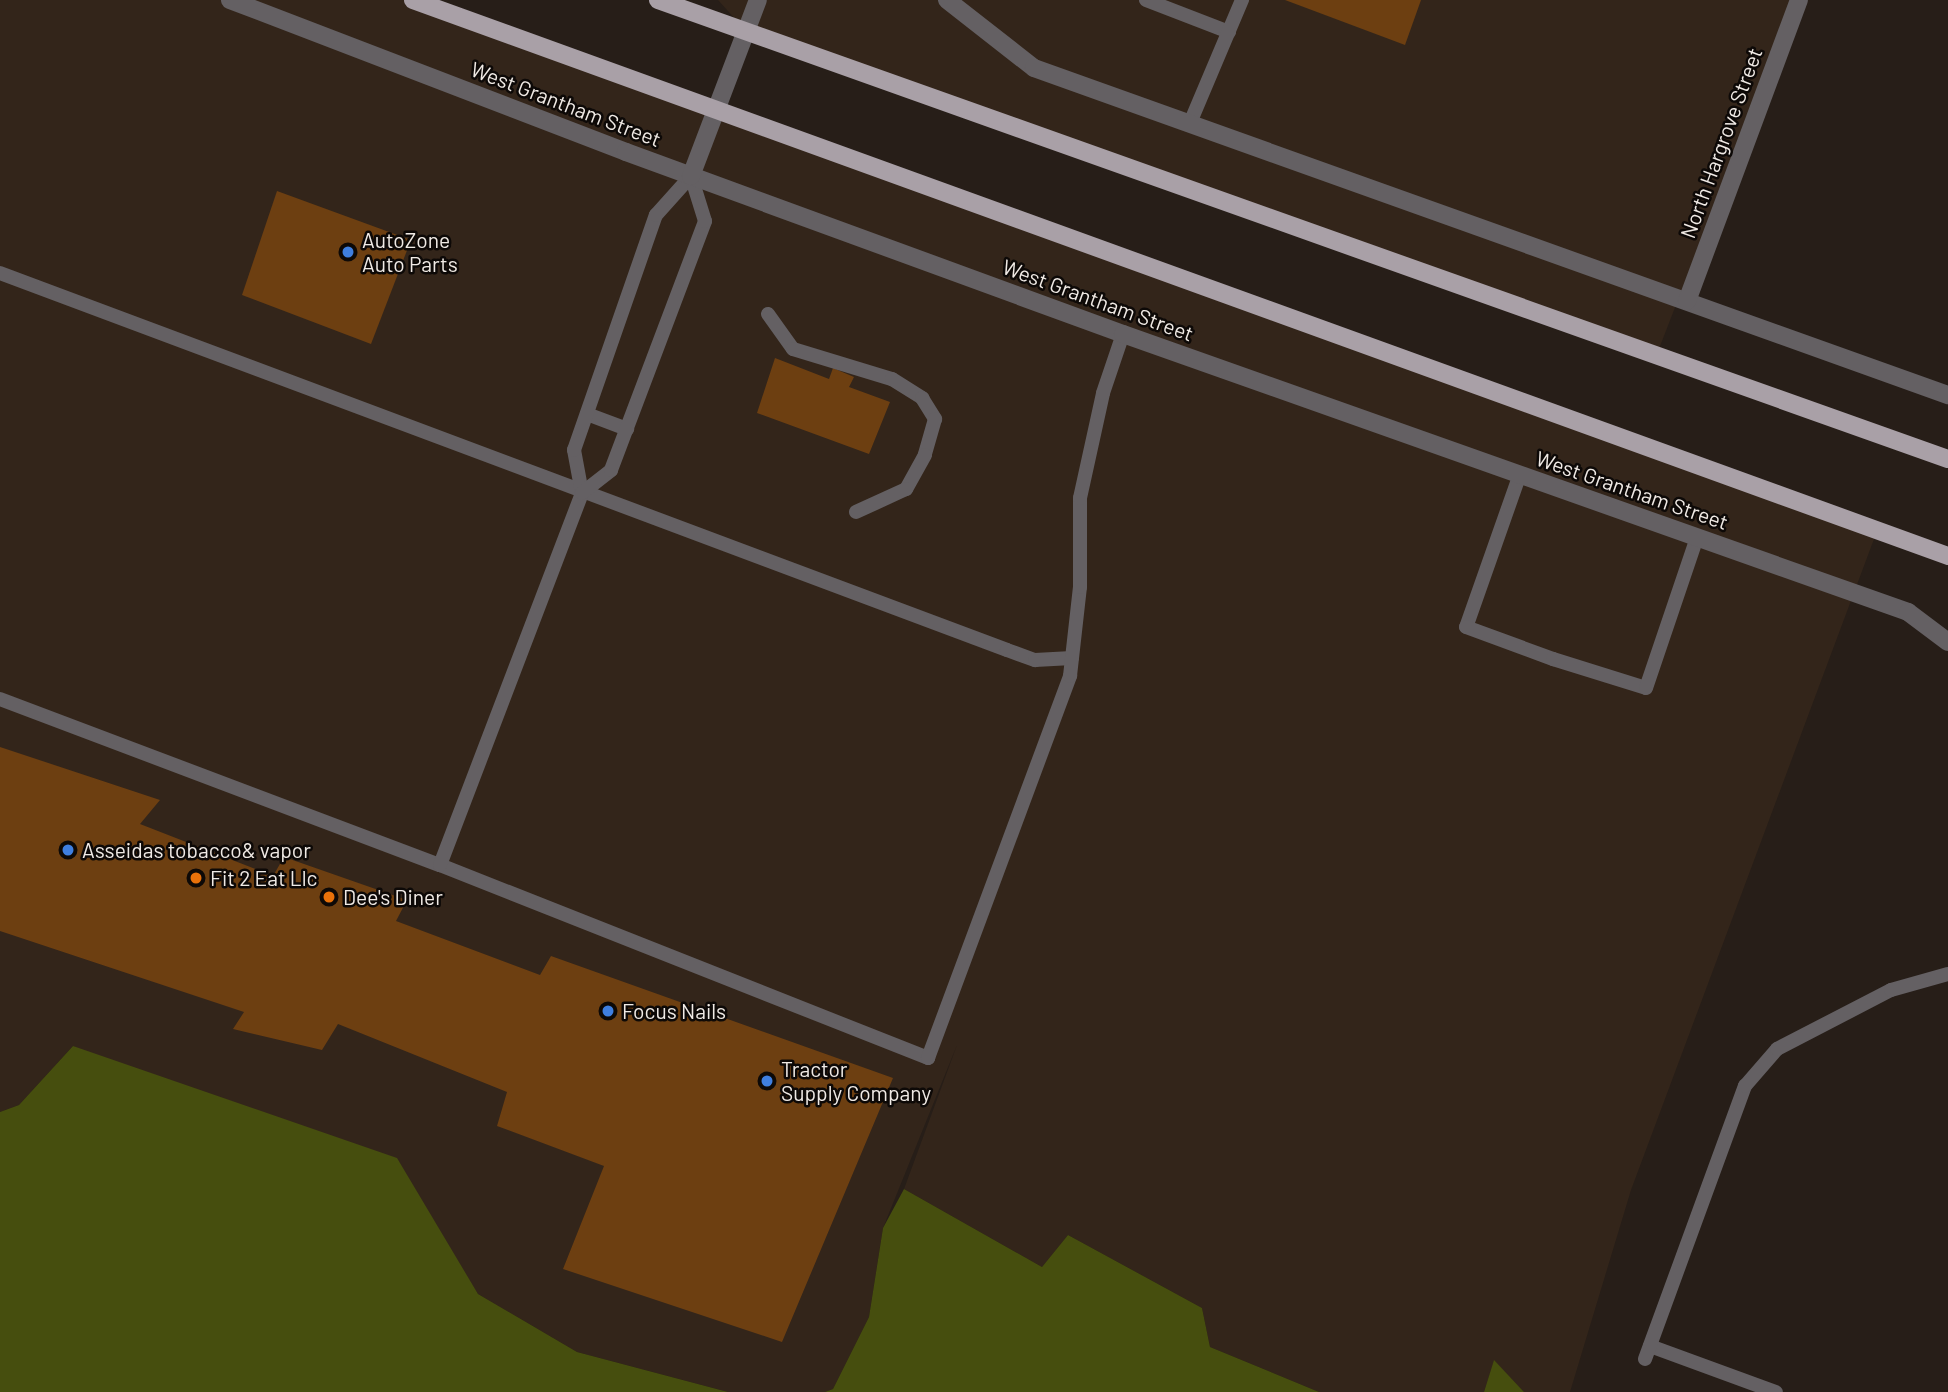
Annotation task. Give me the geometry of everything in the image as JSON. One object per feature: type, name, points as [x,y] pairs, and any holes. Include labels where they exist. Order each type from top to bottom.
[{"type":"main road","points":[[413,0],[716,112],[1948,556]]},
{"type":"main road","points":[[658,0],[1948,459]]},
{"type":"street","name":"West Grantham Street","points":[[230,0],[691,176],[1123,334],[1908,612],[1948,642]]},
{"type":"street","points":[[691,176],[758,0]]},
{"type":"street","points":[[947,0],[1034,68],[1948,395]]},
{"type":"street","name":"North Hargrove Street","points":[[1687,301],[1798,0]]},
{"type":"lane","points":[[1146,0],[1229,32]]},
{"type":"lane","points":[[1190,123],[1242,0]]},
{"type":"lane","points":[[582,493],[574,450],[656,215],[691,176]]},
{"type":"lane","points":[[440,865],[582,493],[611,470],[705,221],[691,176]]},
{"type":"lane","points":[[0,274],[1035,660],[1072,658]]},
{"type":"lane","points":[[768,314],[793,349],[892,379],[922,398],[935,419],[925,456],[906,489],[856,512]]},
{"type":"lane","points":[[0,699],[440,865],[928,1058],[1070,676],[1080,587],[1080,498],[1103,393],[1123,334]]},
{"type":"lane","points":[[587,414],[627,429]]},
{"type":"lane","points":[[1520,474],[1466,627],[1646,688],[1697,537]]},
{"type":"lane","points":[[1776,1392],[1648,1353],[1745,1086],[1777,1049],[1891,990],[1948,974]]},
{"type":"shaded area","points":[[0,0],[425,0],[1877,531],[1631,1190],[1570,1392],[1524,1392],[1494,1361],[1484,1392],[1319,1392],[1210,1347],[1202,1308],[1068,1235],[1042,1267],[904,1189],[957,1045],[883,1228],[869,1317],[833,1389],[825,1392],[728,1392],[577,1352],[478,1294],[446,1244],[73,1046],[19,1105],[0,1112]]},
{"type":"shaded area","points":[[718,0],[1794,0],[1657,354],[746,31]]},
{"type":"green space","points":[[73,1046],[397,1158],[478,1294],[577,1352],[728,1392],[0,1392],[0,1112],[19,1105]]},
{"type":"green space","points":[[904,1189],[1042,1267],[1068,1235],[1202,1308],[1210,1347],[1319,1392],[825,1392],[833,1389],[869,1317],[883,1228]]},
{"type":"green space","points":[[1494,1360],[1524,1392],[1484,1392]]},
{"type":"building","points":[[1285,0],[1421,0],[1405,45]]},
{"type":"building","points":[[277,191],[411,240],[371,344],[242,295]]},
{"type":"building","points":[[775,358],[829,379],[833,368],[854,377],[849,387],[890,402],[869,454],[757,413]]},
{"type":"building","points":[[0,747],[160,800],[140,824],[273,876],[284,857],[407,900],[396,921],[540,975],[551,956],[893,1078],[782,1342],[563,1269],[604,1166],[497,1126],[507,1092],[338,1024],[322,1050],[233,1029],[244,1012],[0,931]]},
{"type":"place","name":"AutoZone Auto Parts","points":[[348,252]]},
{"type":"place","name":"Asseidas tobacco& vapor","points":[[68,850]]},
{"type":"place","name":"Fit 2 Eat Llc","points":[[196,878]]},
{"type":"place","name":"Dee's Diner","points":[[329,897]]},
{"type":"place","name":"Focus Nails","points":[[608,1011]]},
{"type":"place","name":"Tractor Supply Company","points":[[767,1081]]}]
